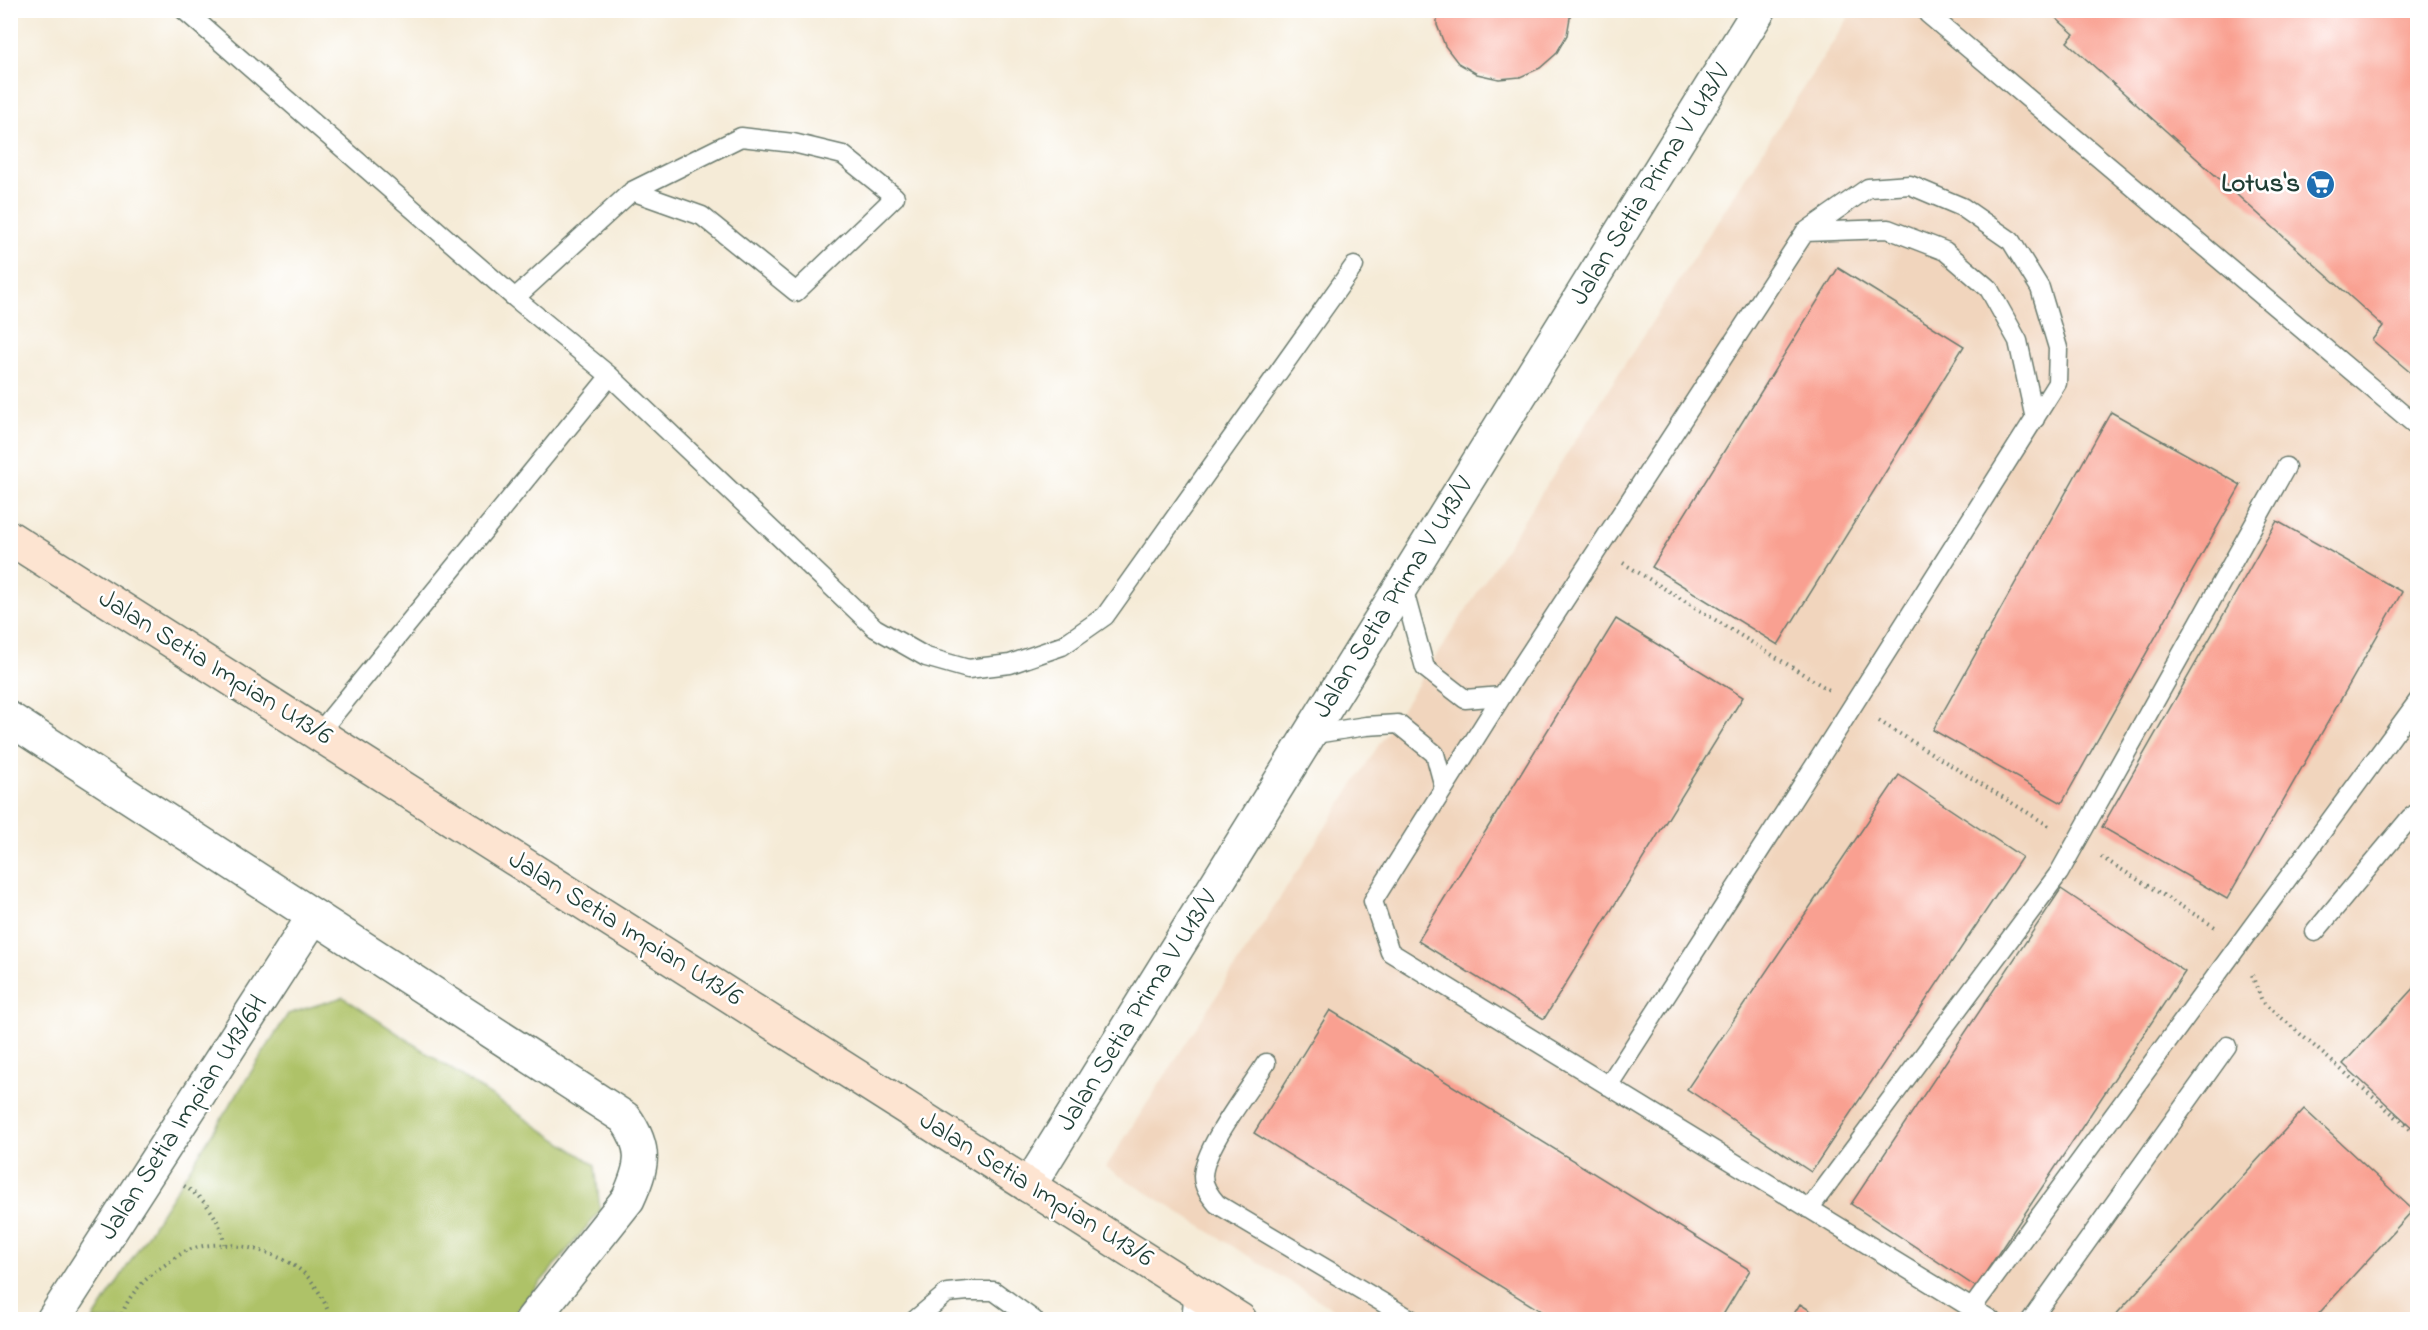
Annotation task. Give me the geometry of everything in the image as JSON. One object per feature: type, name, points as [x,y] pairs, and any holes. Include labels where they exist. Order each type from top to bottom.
[{"type":"street","name":"Jalan Setia Prima V U13/V","points":[[1029,1186],[1310,735],[1738,26],[1759,10]]},
{"type":"street","name":"Jalan Setia Impian U13/6","points":[[10,538],[1029,1186],[1192,1305],[1240,1320]]},
{"type":"street","points":[[10,719],[625,1118],[638,1136],[641,1157],[637,1179],[628,1199],[532,1320]]},
{"type":"street","name":"Jalan Setia Impian U13/6H","points":[[53,1320],[314,916]]},
{"type":"lane","points":[[184,10],[515,298],[610,376],[875,628],[926,657],[969,669],[1011,664],[1062,645],[1105,616],[1354,266]]},
{"type":"lane","points":[[1926,10],[1937,22],[2418,427]]},
{"type":"lane","points":[[515,298],[632,191],[741,137],[793,143],[843,155],[895,197],[796,292],[702,216],[632,191]]},
{"type":"lane","points":[[1608,1086],[2057,383],[2058,348],[2040,288],[2011,241],[1962,207],[1910,184],[1868,188],[1806,232],[1502,696],[1373,901],[1390,952],[1608,1086],[1991,1320]]},
{"type":"lane","points":[[1806,232],[1888,228],[1945,251],[1989,289],[2018,341],[2035,419]]},
{"type":"lane","points":[[318,734],[610,376]]},
{"type":"lane","points":[[1809,1209],[2059,873],[2286,466]]},
{"type":"lane","points":[[1402,584],[1425,668],[1464,699],[1502,696]]},
{"type":"lane","points":[[1972,1308],[2418,700]]},
{"type":"lane","points":[[1310,735],[1366,726],[1398,724],[1435,754],[1444,787]]},
{"type":"lane","points":[[2315,932],[2409,818],[2418,812]]},
{"type":"lane","points":[[2031,1320],[2227,1046]]},
{"type":"lane","points":[[1266,1063],[1216,1140],[1205,1167],[1203,1176],[1205,1188],[1217,1204],[1412,1320]]},
{"type":"lane","points":[[915,1320],[924,1310],[947,1293],[968,1291],[994,1292],[1034,1320]]},
{"type":"path","points":[[1599,548],[2240,943],[2262,1001],[2418,1136]]},
{"type":"path","points":[[152,1167],[192,1192],[211,1210],[222,1227],[224,1244]]},
{"type":"path","points":[[121,1320],[123,1310],[146,1278],[187,1251],[224,1244],[267,1252],[297,1268],[324,1297],[331,1320]]},
{"type":"shaded area","points":[[1853,11],[2417,11],[2417,1319],[1349,1319],[1106,1167]]},
{"type":"green space","points":[[343,997],[595,1165],[600,1211],[510,1319],[93,1320],[288,1014]]},
{"type":"building","points":[[1437,10],[1571,10],[1571,12],[1567,35],[1556,54],[1540,68],[1520,77],[1499,79],[1477,74],[1458,63],[1445,46],[1437,25]]},
{"type":"building","name":"Lotus's","points":[[2047,10],[2418,10],[2418,379],[2372,340],[2383,326],[2067,42],[2074,34]]},
{"type":"building","points":[[1838,268],[1964,346],[1778,645],[1652,567]]},
{"type":"building","points":[[2111,412],[2241,485],[2062,803],[1933,730]]},
{"type":"building","points":[[2277,521],[2402,592],[2227,899],[2102,827]]},
{"type":"building","points":[[1616,619],[1743,697],[1544,1019],[1418,941]]},
{"type":"building","points":[[1899,775],[2022,857],[1811,1172],[1687,1089]]},
{"type":"building","points":[[2061,889],[2185,972],[1976,1287],[1851,1204]]},
{"type":"building","points":[[2418,983],[2418,1133],[2343,1064]]},
{"type":"building","points":[[1330,1010],[1750,1270],[1720,1320],[1555,1320],[1254,1133]]},
{"type":"building","points":[[2304,1109],[2413,1210],[2313,1320],[2111,1320]]},
{"type":"building","points":[[1800,1304],[1825,1320],[1790,1320]]},
{"type":"place","name":"Lotus's","points":[[2321,184]]}]
